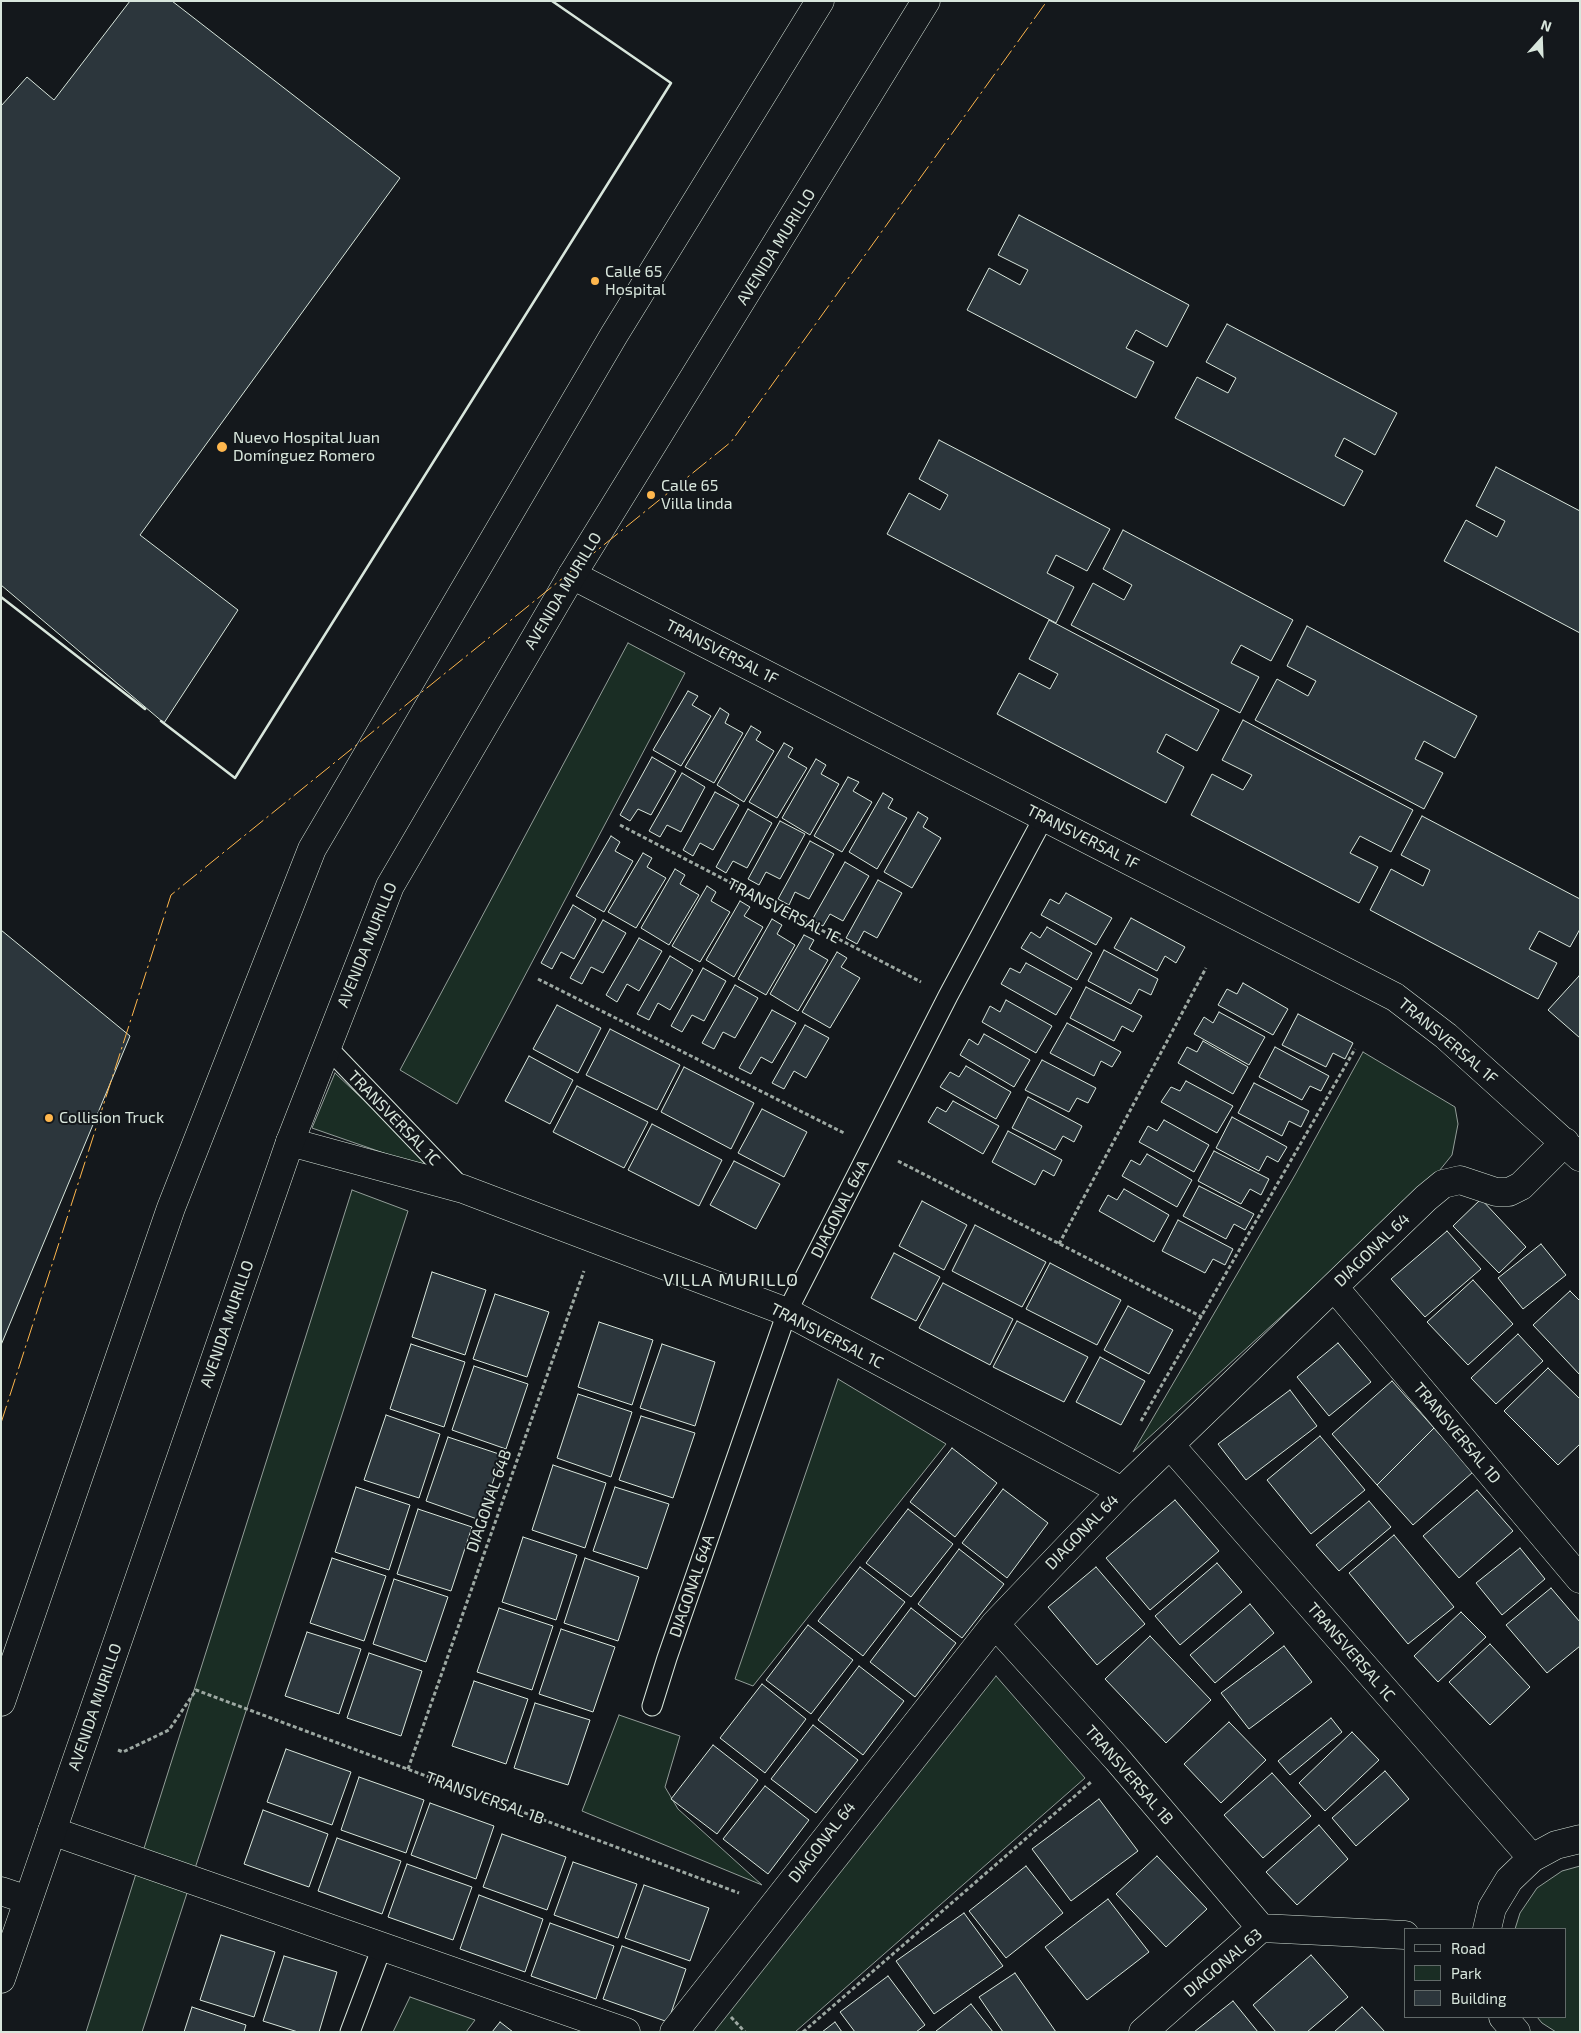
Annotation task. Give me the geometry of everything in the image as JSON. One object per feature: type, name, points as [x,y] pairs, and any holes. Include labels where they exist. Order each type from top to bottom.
[{"type":"street","points":[[1,1702],[171,1208],[312,849],[614,335],[820,1]]},
{"type":"street","name":"AVENIDA MURILLO","points":[[1,1979],[290,1142],[390,886],[572,575],[926,1]]},
{"type":"street","name":"TRANSVERSAL 1F","points":[[572,575],[1395,996],[1446,1036],[1572,1149]]},
{"type":"street","name":"TRANSVERSAL 1C","points":[[290,1142],[463,1189],[787,1312],[1122,1491]]},
{"type":"street","name":"DIAGONAL 64","points":[[674,2032],[995,1624],[1122,1491],[1443,1184],[1460,1180],[1496,1192],[1509,1192],[1521,1186],[1572,1149]]},
{"type":"street","name":"TRANSVERSAL 1D","points":[[1334,1287],[1580,1579]]},
{"type":"street","name":"TRANSVERSAL 1C","points":[[1170,1445],[1532,1858]]},
{"type":"street","name":"TRANSVERSAL 1B","points":[[995,1624],[1117,1759],[1261,1928]]},
{"type":"street","points":[[52,1831],[626,2032]]},
{"type":"street","points":[[1487,1928],[1492,1908],[1509,1880],[1532,1858],[1556,1845],[1580,1838]]},
{"type":"street","points":[[1,1891],[28,1900]]},
{"type":"street","name":"DIAGONAL 63","points":[[1143,2032],[1261,1928],[1404,1935]]},
{"type":"lane","name":"DIAGONAL 64A","points":[[652,1706],[787,1312],[948,996],[1044,817]]},
{"type":"lane","name":"TRANSVERSAL 1C","points":[[326,1046],[463,1189]]},
{"type":"lane","points":[[350,2032],[382,1947]]},
{"type":"path","name":"TRANSVERSAL 1E","points":[[620,825],[948,996]]},
{"type":"path","points":[[1059,1244],[1206,968]]},
{"type":"path","points":[[1139,1425],[1356,1049]]},
{"type":"path","name":"DIAGONAL 64B","points":[[408,1770],[595,1240]]},
{"type":"path","name":"TRANSVERSAL 1B","points":[[82,1742],[124,1752],[169,1730],[196,1690],[773,1905]]},
{"type":"path","points":[[803,2032],[1117,1759]]},
{"type":"green space","points":[[628,643],[685,673],[457,1104],[400,1070]]},
{"type":"green space","points":[[1363,1052],[1455,1107],[1458,1124],[1452,1155],[1435,1176],[1133,1452],[1295,1175]]},
{"type":"green space","points":[[335,1073],[441,1173],[312,1128]]},
{"type":"green space","points":[[352,1190],[408,1211],[142,2032],[86,2032]]},
{"type":"green space","points":[[838,1379],[946,1444],[753,1686],[735,1679]]},
{"type":"green space","points":[[996,1676],[1085,1778],[795,2032],[714,2032]]},
{"type":"green space","points":[[619,1715],[680,1736],[665,1787],[678,1809],[762,1885],[582,1811]]},
{"type":"green space","points":[[1580,1866],[1580,2032],[1556,2032],[1538,2018],[1566,2018],[1566,1928],[1515,1928],[1520,1913],[1537,1888],[1562,1871]]},
{"type":"green space","points":[[410,1997],[475,2020],[466,2032],[393,2032]]},
{"type":"building","points":[[130,1],[172,1],[400,178],[140,535],[238,610],[164,723],[1,585],[1,106],[27,77],[54,100]]},
{"type":"building","points":[[1019,215],[1189,305],[1167,347],[1136,330],[1126,348],[1154,362],[1136,398],[967,310],[989,268],[1020,285],[1028,270],[998,255]]},
{"type":"building","points":[[1227,324],[1397,413],[1375,455],[1344,438],[1335,456],[1363,471],[1344,506],[1175,418],[1197,377],[1228,393],[1236,378],[1206,362]]},
{"type":"building","points":[[939,440],[1110,529],[1087,571],[1056,555],[1047,573],[1074,587],[1056,623],[887,534],[909,493],[940,510],[948,495],[919,479]]},
{"type":"building","points":[[1496,467],[1580,511],[1580,633],[1444,561],[1466,520],[1497,537],[1505,521],[1476,506]]},
{"type":"building","points":[[1123,530],[1293,620],[1271,661],[1241,645],[1231,663],[1259,677],[1240,713],[1071,625],[1093,583],[1124,600],[1132,585],[1103,569]]},
{"type":"building","points":[[1049,620],[1219,710],[1197,751],[1166,734],[1157,752],[1184,767],[1166,803],[997,714],[1019,673],[1050,689],[1058,674],[1029,659]]},
{"type":"building","points":[[1307,626],[1477,716],[1455,758],[1424,741],[1415,759],[1443,773],[1424,809],[1255,720],[1277,679],[1308,696],[1316,681],[1287,666]]},
{"type":"building","points":[[688,691],[698,696],[692,705],[711,716],[681,766],[653,750]]},
{"type":"building","points":[[720,708],[729,714],[725,723],[743,733],[714,783],[685,767]]},
{"type":"building","points":[[1243,720],[1413,810],[1391,852],[1360,836],[1350,853],[1378,867],[1359,903],[1191,815],[1212,774],[1243,790],[1252,775],[1222,760]]},
{"type":"building","points":[[751,726],[761,732],[756,740],[774,751],[744,802],[717,785]]},
{"type":"building","points":[[784,743],[793,748],[788,757],[807,768],[777,818],[749,802]]},
{"type":"building","points":[[652,757],[676,771],[651,815],[638,809],[630,821],[620,815]]},
{"type":"building","points":[[816,759],[826,765],[821,774],[839,784],[810,835],[782,818]]},
{"type":"building","points":[[682,773],[705,787],[681,832],[667,825],[660,837],[649,831]]},
{"type":"building","points":[[848,777],[859,782],[853,791],[872,802],[842,852],[814,836]]},
{"type":"building","points":[[715,792],[739,805],[713,850],[700,843],[693,856],[683,850]]},
{"type":"building","points":[[883,793],[893,799],[888,808],[907,818],[877,869],[849,852]]},
{"type":"building","points":[[748,809],[772,823],[747,868],[733,861],[726,873],[716,867]]},
{"type":"building","points":[[918,812],[928,818],[923,827],[941,838],[912,888],[884,872]]},
{"type":"building","points":[[1422,816],[1580,899],[1580,929],[1570,947],[1539,931],[1529,949],[1557,963],[1538,999],[1370,910],[1391,869],[1423,886],[1430,870],[1401,855]]},
{"type":"building","points":[[780,821],[805,834],[780,879],[766,872],[759,885],[748,879]]},
{"type":"building","points":[[611,836],[620,842],[615,851],[633,861],[604,912],[576,896]]},
{"type":"building","points":[[810,841],[834,854],[809,899],[795,892],[789,905],[778,899]]},
{"type":"building","points":[[643,853],[652,858],[647,867],[666,878],[636,928],[608,912]]},
{"type":"building","points":[[845,862],[869,876],[843,921],[830,914],[823,926],[812,920]]},
{"type":"building","points":[[675,869],[685,875],[680,884],[699,895],[669,945],[641,928]]},
{"type":"building","points":[[878,880],[902,893],[877,938],[864,931],[857,944],[846,938]]},
{"type":"building","points":[[707,886],[716,892],[711,901],[730,912],[700,962],[672,946]]},
{"type":"building","points":[[1066,893],[1112,918],[1096,945],[1041,915],[1050,899],[1059,904]]},
{"type":"building","points":[[740,901],[750,907],[744,916],[763,927],[734,977],[706,960]]},
{"type":"building","points":[[573,905],[596,919],[574,959],[561,952],[552,969],[541,963]]},
{"type":"building","points":[[1131,918],[1185,947],[1176,963],[1165,956],[1157,971],[1114,948]]},
{"type":"building","points":[[772,919],[782,925],[777,934],[795,945],[766,995],[738,979]]},
{"type":"building","points":[[603,920],[626,933],[603,973],[591,967],[582,984],[570,978]]},
{"type":"building","points":[[1047,927],[1092,953],[1077,980],[1021,948],[1031,932],[1040,938]]},
{"type":"building","name":"Collision Truck","points":[[1,930],[130,1036],[1,1345]]},
{"type":"building","points":[[804,935],[814,940],[809,949],[828,960],[798,1011],[770,994]]},
{"type":"building","points":[[639,938],[662,951],[639,991],[627,984],[617,1002],[606,995]]},
{"type":"building","points":[[1104,950],[1158,979],[1151,995],[1139,989],[1131,1004],[1088,981]]},
{"type":"building","points":[[837,952],[847,958],[841,967],[860,978],[830,1028],[802,1012]]},
{"type":"building","points":[[670,956],[693,970],[670,1010],[658,1003],[649,1020],[637,1014]]},
{"type":"building","points":[[1026,963],[1072,988],[1056,1015],[1001,984],[1010,968],[1020,973]]},
{"type":"building","points":[[703,968],[726,981],[704,1021],[692,1015],[682,1032],[671,1026]]},
{"type":"building","points":[[1580,977],[1580,1038],[1548,1010]]},
{"type":"building","points":[[1243,983],[1288,1009],[1273,1035],[1218,1005],[1227,989],[1237,994]]},
{"type":"building","points":[[735,985],[758,998],[735,1038],[723,1032],[714,1049],[702,1043]]},
{"type":"building","points":[[1086,987],[1142,1016],[1133,1032],[1122,1026],[1114,1041],[1070,1018]]},
{"type":"building","points":[[1006,1000],[1052,1026],[1036,1053],[982,1022],[990,1006],[1000,1012]]},
{"type":"building","points":[[557,1005],[601,1028],[578,1073],[533,1049]]},
{"type":"building","points":[[772,1010],[796,1023],[772,1063],[761,1057],[751,1074],[739,1068]]},
{"type":"building","points":[[1219,1012],[1265,1037],[1249,1065],[1194,1034],[1204,1017],[1213,1023]]},
{"type":"building","points":[[1298,1014],[1353,1043],[1345,1059],[1333,1053],[1326,1067],[1282,1045]]},
{"type":"building","points":[[1067,1023],[1121,1052],[1112,1067],[1101,1061],[1094,1076],[1050,1053]]},
{"type":"building","points":[[805,1025],[829,1038],[806,1078],[794,1071],[784,1089],[772,1083]]},
{"type":"building","points":[[610,1029],[680,1065],[657,1110],[586,1075]]},
{"type":"building","points":[[984,1034],[1030,1060],[1014,1087],[960,1055],[969,1039],[978,1045]]},
{"type":"building","points":[[1203,1041],[1248,1067],[1233,1094],[1178,1063],[1187,1047],[1197,1052]]},
{"type":"building","points":[[1275,1047],[1329,1076],[1321,1091],[1310,1086],[1302,1100],[1259,1077]]},
{"type":"building","points":[[529,1056],[573,1080],[550,1124],[505,1101]]},
{"type":"building","points":[[1042,1060],[1096,1088],[1088,1103],[1077,1098],[1069,1112],[1025,1090]]},
{"type":"building","points":[[966,1066],[1011,1092],[996,1119],[940,1087],[950,1072],[959,1077]]},
{"type":"building","points":[[684,1067],[754,1103],[731,1149],[661,1112]]},
{"type":"building","points":[[1186,1081],[1233,1106],[1217,1133],[1161,1102],[1171,1087],[1180,1091]]},
{"type":"building","points":[[1254,1083],[1309,1111],[1301,1127],[1289,1121],[1282,1136],[1238,1113]]},
{"type":"building","points":[[577,1086],[648,1122],[624,1168],[553,1132]]},
{"type":"building","points":[[1028,1097],[1082,1126],[1074,1142],[1063,1136],[1055,1150],[1012,1128]]},
{"type":"building","points":[[953,1101],[999,1126],[983,1154],[928,1122],[937,1107],[946,1112]]},
{"type":"building","points":[[762,1109],[807,1132],[784,1177],[738,1153]]},
{"type":"building","points":[[1232,1117],[1287,1147],[1278,1162],[1267,1156],[1259,1171],[1216,1148]]},
{"type":"building","points":[[1164,1120],[1209,1145],[1194,1172],[1139,1142],[1148,1126],[1157,1131]]},
{"type":"building","points":[[652,1124],[722,1160],[699,1206],[628,1170]]},
{"type":"building","points":[[1008,1131],[1062,1160],[1054,1176],[1043,1170],[1035,1185],[992,1162]]},
{"type":"building","points":[[1214,1151],[1269,1179],[1261,1195],[1250,1189],[1241,1204],[1198,1181]]},
{"type":"building","points":[[1147,1154],[1192,1180],[1177,1207],[1122,1176],[1131,1160],[1140,1165]]},
{"type":"building","points":[[734,1161],[780,1184],[756,1229],[710,1205]]},
{"type":"building","points":[[1199,1186],[1254,1214],[1245,1230],[1234,1224],[1226,1239],[1183,1216]]},
{"type":"building","points":[[1124,1189],[1169,1215],[1154,1242],[1099,1211],[1108,1195],[1117,1200]]},
{"type":"building","points":[[1481,1199],[1526,1247],[1499,1273],[1453,1226]]},
{"type":"building","points":[[922,1201],[967,1225],[944,1270],[899,1246]]},
{"type":"building","points":[[1178,1220],[1233,1249],[1225,1265],[1213,1259],[1205,1273],[1162,1251]]},
{"type":"building","points":[[975,1225],[1046,1262],[1022,1307],[952,1271]]},
{"type":"building","points":[[1447,1231],[1481,1269],[1425,1317],[1391,1279]]},
{"type":"building","points":[[1541,1244],[1566,1275],[1523,1309],[1498,1278]]},
{"type":"building","points":[[894,1253],[940,1277],[916,1321],[871,1298]]},
{"type":"building","points":[[1050,1263],[1121,1300],[1097,1345],[1026,1309]]},
{"type":"building","points":[[432,1272],[486,1290],[465,1355],[412,1337]]},
{"type":"building","points":[[1473,1280],[1513,1324],[1468,1365],[1427,1322]]},
{"type":"building","points":[[943,1283],[1013,1319],[990,1365],[919,1328]]},
{"type":"building","points":[[1570,1291],[1580,1301],[1580,1375],[1533,1325]]},
{"type":"building","points":[[495,1294],[549,1312],[527,1377],[473,1359]]},
{"type":"building","points":[[1128,1306],[1173,1330],[1149,1374],[1104,1350]]},
{"type":"building","points":[[1017,1321],[1088,1357],[1064,1402],[993,1367]]},
{"type":"building","points":[[599,1322],[653,1340],[632,1405],[578,1387]]},
{"type":"building","points":[[1518,1334],[1543,1361],[1496,1404],[1471,1378]]},
{"type":"building","points":[[1338,1343],[1371,1382],[1329,1416],[1297,1377]]},
{"type":"building","points":[[411,1344],[465,1362],[444,1427],[390,1409]]},
{"type":"building","points":[[662,1344],[715,1362],[695,1426],[640,1408]]},
{"type":"building","points":[[1100,1357],[1145,1381],[1121,1425],[1076,1402]]},
{"type":"building","points":[[474,1366],[528,1384],[506,1449],[452,1430]]},
{"type":"building","points":[[1548,1368],[1580,1399],[1580,1444],[1558,1465],[1504,1411]]},
{"type":"building","points":[[1392,1381],[1434,1428],[1377,1485],[1332,1434]]},
{"type":"building","points":[[1290,1390],[1317,1426],[1246,1480],[1218,1444]]},
{"type":"building","points":[[578,1394],[632,1412],[611,1477],[557,1458]]},
{"type":"building","points":[[386,1415],[440,1434],[419,1498],[364,1480]]},
{"type":"building","points":[[641,1416],[695,1433],[673,1498],[619,1480]]},
{"type":"building","points":[[1434,1428],[1473,1472],[1413,1525],[1377,1485]]},
{"type":"building","points":[[1320,1436],[1365,1490],[1311,1534],[1267,1480]]},
{"type":"building","points":[[448,1437],[502,1455],[480,1520],[426,1501]]},
{"type":"building","points":[[952,1448],[997,1483],[955,1537],[910,1502]]},
{"type":"building","points":[[553,1465],[606,1483],[585,1548],[532,1530]]},
{"type":"building","points":[[356,1487],[410,1505],[389,1570],[335,1552]]},
{"type":"building","points":[[615,1487],[669,1504],[647,1569],[593,1551]]},
{"type":"building","points":[[1003,1489],[1048,1523],[1007,1578],[962,1543]]},
{"type":"building","points":[[1477,1490],[1513,1531],[1459,1578],[1423,1536]]},
{"type":"building","points":[[1175,1500],[1219,1551],[1150,1610],[1106,1558]]},
{"type":"building","points":[[1369,1501],[1391,1527],[1339,1571],[1316,1545]]},
{"type":"building","points":[[418,1509],[472,1527],[451,1591],[397,1574]]},
{"type":"building","points":[[908,1509],[953,1544],[911,1597],[866,1563]]},
{"type":"building","points":[[1394,1535],[1454,1607],[1408,1644],[1349,1573]]},
{"type":"building","points":[[523,1537],[577,1555],[556,1620],[502,1602]]},
{"type":"building","points":[[1520,1548],[1545,1579],[1502,1615],[1476,1583]]},
{"type":"building","points":[[959,1549],[1004,1584],[962,1638],[918,1604]]},
{"type":"building","points":[[332,1558],[386,1576],[364,1641],[310,1623]]},
{"type":"building","points":[[585,1558],[639,1577],[618,1641],[564,1623]]},
{"type":"building","points":[[1217,1563],[1242,1592],[1180,1645],[1155,1616]]},
{"type":"building","points":[[860,1567],[905,1602],[863,1656],[818,1621]]},
{"type":"building","points":[[1096,1567],[1145,1624],[1097,1665],[1048,1607]]},
{"type":"building","points":[[394,1579],[448,1597],[426,1662],[373,1644]]},
{"type":"building","points":[[1551,1588],[1580,1622],[1580,1646],[1547,1673],[1506,1625]]},
{"type":"building","points":[[1250,1604],[1274,1633],[1215,1683],[1190,1655]]},
{"type":"building","points":[[499,1608],[553,1626],[532,1690],[477,1672]]},
{"type":"building","points":[[911,1608],[956,1643],[915,1697],[870,1662]]},
{"type":"building","points":[[1461,1612],[1486,1637],[1438,1682],[1414,1656]]},
{"type":"building","points":[[808,1625],[853,1660],[811,1714],[766,1680]]},
{"type":"building","points":[[561,1629],[615,1647],[593,1712],[539,1694]]},
{"type":"building","points":[[307,1632],[361,1649],[339,1714],[285,1696]]},
{"type":"building","points":[[1150,1636],[1211,1700],[1166,1743],[1105,1679]]},
{"type":"building","points":[[1490,1644],[1530,1687],[1490,1725],[1449,1682]]},
{"type":"building","points":[[1284,1646],[1312,1682],[1249,1729],[1221,1693]]},
{"type":"building","points":[[369,1653],[422,1671],[401,1736],[347,1718]]},
{"type":"building","points":[[859,1666],[904,1701],[863,1755],[818,1720]]},
{"type":"building","points":[[474,1681],[528,1699],[506,1764],[452,1746]]},
{"type":"building","points":[[762,1684],[806,1719],[765,1773],[720,1738]]},
{"type":"building","points":[[535,1703],[590,1720],[568,1785],[514,1768]]},
{"type":"building","points":[[1331,1718],[1342,1732],[1290,1775],[1278,1761]]},
{"type":"building","points":[[1229,1722],[1266,1760],[1221,1803],[1184,1764]]},
{"type":"building","points":[[813,1725],[858,1760],[816,1813],[771,1779]]},
{"type":"building","points":[[1352,1732],[1379,1760],[1325,1811],[1299,1783]]},
{"type":"building","points":[[713,1745],[758,1780],[717,1834],[671,1799]]},
{"type":"building","points":[[286,1749],[351,1772],[332,1825],[267,1802]]},
{"type":"building","points":[[1385,1771],[1409,1799],[1356,1846],[1332,1818]]},
{"type":"building","points":[[1272,1773],[1311,1816],[1263,1858],[1224,1815]]},
{"type":"building","points":[[359,1777],[424,1800],[406,1853],[341,1830]]},
{"type":"building","points":[[765,1786],[809,1820],[768,1874],[723,1839]]},
{"type":"building","points":[[1099,1799],[1138,1851],[1071,1901],[1032,1849]]},
{"type":"building","points":[[430,1803],[494,1826],[476,1879],[411,1855]]},
{"type":"building","points":[[263,1810],[328,1834],[309,1887],[244,1864]]},
{"type":"building","points":[[1319,1825],[1348,1859],[1297,1905],[1266,1872]]},
{"type":"building","points":[[502,1834],[566,1857],[547,1910],[483,1887]]},
{"type":"building","points":[[337,1838],[401,1861],[382,1914],[318,1891]]},
{"type":"building","points":[[1157,1856],[1207,1909],[1166,1947],[1116,1894]]},
{"type":"building","points":[[573,1862],[637,1884],[618,1938],[554,1915]]},
{"type":"building","points":[[407,1864],[472,1887],[453,1940],[388,1917]]},
{"type":"building","points":[[1026,1866],[1063,1913],[1006,1958],[969,1911]]},
{"type":"building","points":[[644,1885],[709,1908],[690,1961],[625,1938]]},
{"type":"building","points":[[479,1895],[543,1919],[525,1972],[460,1949]]},
{"type":"building","points":[[1108,1899],[1149,1952],[1087,2000],[1045,1947]]},
{"type":"building","points":[[964,1913],[1003,1966],[934,2014],[896,1961]]},
{"type":"building","points":[[550,1923],[614,1946],[596,1999],[531,1976]]},
{"type":"building","points":[[221,1935],[275,1952],[254,2017],[200,2000]]},
{"type":"building","points":[[622,1946],[686,1969],[668,2022],[603,1999]]},
{"type":"building","points":[[1311,1955],[1348,1997],[1307,2032],[1276,2032],[1253,2005]]},
{"type":"building","points":[[284,1956],[337,1972],[319,2032],[298,2032],[263,2021]]},
{"type":"building","points":[[1015,1973],[1056,2032],[1003,2032],[979,1997]]},
{"type":"building","points":[[888,1976],[925,2025],[916,2032],[855,2032],[840,2012]]},
{"type":"building","points":[[1233,2001],[1258,2032],[1194,2032]]},
{"type":"building","points":[[971,2004],[993,2032],[936,2032],[936,2031]]},
{"type":"building","points":[[192,2007],[246,2025],[244,2032],[184,2032]]},
{"type":"building","points":[[1362,2007],[1385,2032],[1334,2032]]},
{"type":"building","points":[[500,2022],[513,2032],[492,2032]]},
{"type":"building","points":[[835,2022],[842,2032],[822,2032]]},
{"type":"wall","points":[[161,721],[235,778],[671,83],[552,1]]},
{"type":"wall","points":[[1,597],[145,709]]},
{"type":"power","points":[[1,1423],[171,895],[731,442],[1047,1]]},
{"type":"place","name":"Calle 65 Hospital","points":[[595,281]]},
{"type":"place","name":"Nuevo Hospital Juan Domínguez Romero","points":[[222,447]]},
{"type":"place","name":"Calle 65 Villa linda","points":[[651,495]]},
{"type":"place","name":"Collision Truck","points":[[49,1118]]},
{"type":"district","name":"VILLA MURILLO","points":[[731,1280]]}]
